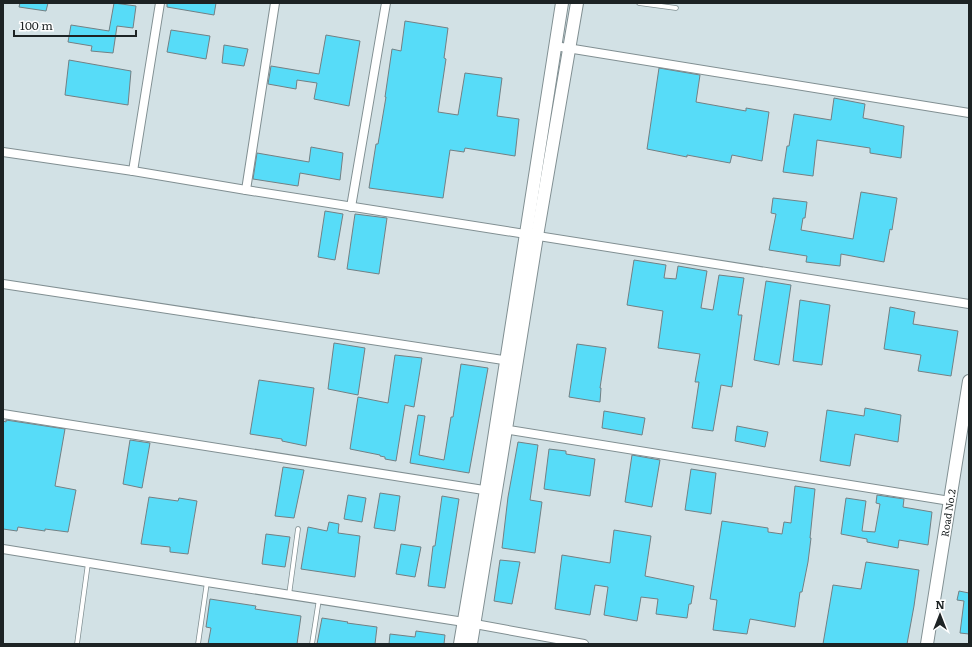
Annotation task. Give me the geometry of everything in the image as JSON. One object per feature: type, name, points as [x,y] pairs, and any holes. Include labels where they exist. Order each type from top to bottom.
[{"type":"main road","points":[[460,644],[469,623],[501,429],[531,235],[550,80],[562,3]]},
{"type":"main road","points":[[531,235],[563,83],[577,3]]},
{"type":"main road","points":[[550,80],[563,83]]},
{"type":"main road","name":"Road No.2","points":[[927,644],[969,381]]},
{"type":"main road","points":[[469,623],[471,644]]},
{"type":"street","points":[[132,171],[160,3]]},
{"type":"street","points":[[246,190],[275,3]]},
{"type":"street","points":[[351,207],[386,3]]},
{"type":"street","points":[[555,46],[969,113]]},
{"type":"street","points":[[3,152],[132,171],[969,304]]},
{"type":"street","points":[[3,284],[511,362]]},
{"type":"street","points":[[3,414],[491,491]]},
{"type":"street","points":[[501,429],[950,501]]},
{"type":"street","points":[[3,549],[469,623],[584,644]]},
{"type":"lane","points":[[639,3],[676,8]]},
{"type":"lane","points":[[290,595],[298,529]]},
{"type":"lane","points":[[78,644],[88,563]]},
{"type":"lane","points":[[198,644],[207,582]]},
{"type":"lane","points":[[312,644],[319,599]]},
{"type":"building","points":[[20,3],[48,3],[46,11],[19,7]]},
{"type":"building","points":[[114,3],[136,6],[133,28],[117,26],[113,53],[91,51],[92,46],[68,42],[71,25],[109,31]]},
{"type":"building","points":[[167,3],[216,3],[214,15],[167,7]]},
{"type":"building","points":[[405,21],[448,28],[444,58],[446,59],[438,112],[458,115],[465,73],[502,78],[497,116],[519,119],[515,156],[465,148],[464,152],[450,150],[443,198],[369,188],[386,97],[392,49],[401,51]]},
{"type":"building","points":[[171,30],[210,36],[206,59],[167,52]]},
{"type":"building","points":[[326,35],[360,41],[349,106],[314,99],[317,83],[297,80],[296,89],[268,84],[271,66],[319,74]]},
{"type":"building","points":[[224,45],[248,49],[244,66],[222,63]]},
{"type":"building","points":[[69,60],[131,71],[128,105],[65,95]]},
{"type":"building","points":[[659,68],[700,75],[696,102],[746,111],[746,108],[769,112],[762,161],[732,155],[730,163],[687,155],[687,157],[647,149]]},
{"type":"building","points":[[834,98],[865,104],[863,118],[904,126],[901,158],[870,153],[870,148],[817,140],[813,176],[783,172],[794,114],[831,120]]},
{"type":"building","points":[[311,147],[343,153],[340,180],[300,173],[298,186],[253,179],[257,153],[309,162]]},
{"type":"building","points":[[861,192],[897,198],[892,230],[890,229],[884,262],[841,254],[840,266],[806,262],[807,256],[769,250],[776,214],[771,213],[773,198],[807,202],[805,218],[803,218],[801,230],[853,239]]},
{"type":"building","points":[[325,211],[343,214],[335,260],[318,257]]},
{"type":"building","points":[[355,214],[387,218],[379,274],[347,269]]},
{"type":"building","points":[[634,260],[666,265],[664,278],[676,279],[678,266],[707,271],[701,308],[713,310],[719,275],[744,278],[738,315],[742,315],[732,387],[721,385],[713,431],[692,428],[699,382],[695,382],[700,354],[658,348],[663,311],[627,305]]},
{"type":"building","points":[[766,281],[791,285],[779,365],[754,360]]},
{"type":"building","points":[[800,300],[830,305],[822,365],[793,361]]},
{"type":"building","points":[[890,307],[915,312],[913,324],[958,331],[951,376],[918,371],[921,355],[884,349]]},
{"type":"building","points":[[334,343],[365,348],[358,395],[328,389]]},
{"type":"building","points":[[577,344],[606,348],[600,388],[600,402],[569,397]]},
{"type":"building","points":[[395,355],[422,358],[414,407],[405,405],[396,461],[385,459],[385,457],[380,455],[350,449],[358,397],[388,403]]},
{"type":"building","points":[[461,364],[488,368],[469,473],[410,463],[418,415],[425,416],[419,455],[444,460],[451,417],[453,417]]},
{"type":"building","points":[[259,380],[314,388],[306,446],[282,441],[282,439],[250,434]]},
{"type":"building","points":[[865,408],[901,415],[898,442],[855,434],[850,466],[820,461],[827,410],[864,416]]},
{"type":"building","points":[[604,411],[645,418],[642,435],[602,428]]},
{"type":"building","points":[[6,420],[65,429],[55,486],[76,490],[68,532],[45,529],[45,531],[18,527],[17,531],[3,529],[3,421],[6,422]]},
{"type":"building","points":[[737,426],[768,432],[765,447],[735,441]]},
{"type":"building","points":[[130,440],[150,443],[142,488],[123,484]]},
{"type":"building","points":[[518,442],[538,445],[530,500],[542,502],[535,553],[502,548],[508,497]]},
{"type":"building","points":[[549,449],[566,451],[566,454],[595,459],[590,496],[544,489]]},
{"type":"building","points":[[632,455],[660,460],[652,507],[625,502]]},
{"type":"building","points":[[283,467],[304,470],[294,518],[275,516]]},
{"type":"building","points":[[691,469],[716,473],[711,514],[685,510]]},
{"type":"building","points":[[795,486],[815,489],[808,562],[802,592],[800,592],[795,627],[750,619],[747,634],[713,630],[717,600],[710,599],[722,521],[768,528],[768,532],[782,534],[784,522],[791,523]]},
{"type":"building","points":[[380,493],[400,496],[395,531],[374,528]]},
{"type":"building","points":[[348,495],[366,498],[362,522],[344,519]]},
{"type":"building","points":[[877,495],[904,499],[903,507],[932,512],[928,545],[899,540],[898,548],[867,542],[867,539],[841,534],[846,498],[866,501],[862,531],[875,532],[880,504],[876,503]]},
{"type":"building","points":[[442,496],[459,499],[445,588],[428,586],[433,546],[435,546]]},
{"type":"building","points":[[149,497],[178,501],[179,498],[197,501],[188,554],[170,552],[170,547],[141,544]]},
{"type":"building","points":[[329,522],[339,524],[338,533],[360,536],[355,577],[301,569],[308,527],[327,531]]},
{"type":"building","points":[[614,530],[651,536],[645,576],[694,586],[687,618],[656,614],[658,599],[641,597],[637,621],[604,615],[608,587],[595,585],[590,615],[555,609],[562,555],[610,563]]},
{"type":"building","points":[[266,534],[290,537],[285,567],[262,564]]},
{"type":"building","points":[[401,544],[421,547],[415,577],[396,574]]},
{"type":"building","points":[[500,560],[520,562],[512,604],[494,601]]},
{"type":"building","points":[[866,562],[919,570],[907,644],[823,644],[833,585],[861,589]]},
{"type":"building","points":[[959,591],[969,593],[969,634],[960,633],[964,601],[957,600]]},
{"type":"building","points":[[210,599],[256,606],[255,609],[301,616],[297,644],[208,644],[211,628],[206,627]]},
{"type":"building","points":[[322,618],[377,627],[375,644],[317,644]]},
{"type":"building","points":[[416,631],[445,635],[444,644],[389,644],[390,634],[415,637]]}]
